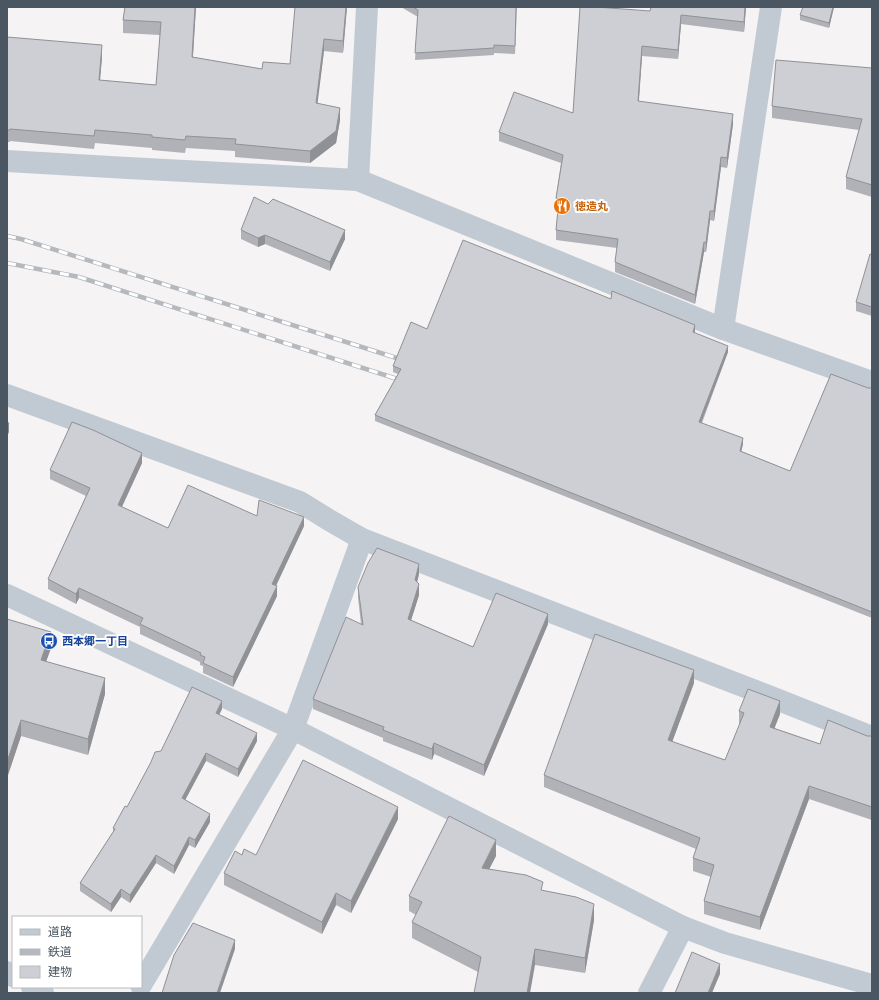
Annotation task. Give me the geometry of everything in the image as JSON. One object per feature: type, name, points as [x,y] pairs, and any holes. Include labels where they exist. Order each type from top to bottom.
[{"type":"street","points":[[358,180],[367,7]]},
{"type":"street","points":[[723,329],[771,7]]},
{"type":"street","points":[[7,161],[358,180],[723,329],[872,382]]},
{"type":"street","points":[[7,395],[300,502],[362,539],[872,737]]},
{"type":"street","points":[[142,983],[293,729],[362,539]]},
{"type":"street","points":[[7,595],[293,729],[683,927],[726,943],[872,986]]},
{"type":"street","points":[[649,993],[683,927]]},
{"type":"street","points":[[34,988],[43,993]]},
{"type":"building","points":[[125,7],[195,7],[192,57],[262,69],[263,62],[290,64],[295,7],[346,7],[343,41],[324,39],[316,103],[340,108],[336,131],[310,151],[235,144],[236,139],[186,136],[185,140],[152,137],[152,135],[95,130],[94,136],[10,129],[7,130],[7,37],[102,45],[99,80],[156,85],[161,22],[123,20]]},
{"type":"building","points":[[413,7],[516,7],[515,46],[494,45],[494,48],[415,53],[418,10]]},
{"type":"building","points":[[580,7],[650,11],[651,7],[745,7],[744,22],[681,15],[678,50],[642,46],[638,101],[733,114],[727,158],[721,157],[714,211],[710,211],[706,243],[704,242],[695,295],[615,262],[618,239],[556,230],[559,199],[556,198],[563,155],[499,132],[514,92],[573,113]]},
{"type":"building","points":[[803,7],[833,7],[829,23],[800,15]]},
{"type":"building","points":[[776,60],[872,68],[872,185],[846,177],[862,119],[772,106]]},
{"type":"building","points":[[254,197],[268,204],[273,199],[345,230],[330,262],[265,235],[258,238],[241,230]]},
{"type":"building","points":[[463,240],[611,299],[612,291],[695,325],[693,332],[728,346],[699,422],[743,438],[740,451],[790,471],[831,374],[868,388],[872,388],[872,612],[375,415],[401,369],[393,366],[411,322],[427,329]]},
{"type":"building","points":[[870,254],[872,255],[872,307],[856,302]]},
{"type":"building","points":[[72,422],[142,453],[118,505],[168,528],[188,485],[257,516],[259,500],[304,517],[272,584],[277,586],[233,677],[203,663],[205,657],[200,655],[201,653],[140,624],[143,618],[79,588],[76,594],[48,579],[90,488],[50,470]]},
{"type":"building","points":[[377,548],[419,564],[415,580],[419,584],[408,619],[473,647],[496,593],[548,614],[484,765],[434,743],[432,749],[383,730],[384,727],[313,699],[346,617],[363,625],[358,587],[368,563]]},
{"type":"building","points":[[7,619],[51,632],[41,660],[105,678],[88,739],[21,720],[7,762]]},
{"type":"building","points":[[595,634],[694,670],[668,740],[725,760],[744,713],[739,711],[748,689],[780,701],[770,727],[820,744],[828,720],[872,737],[872,807],[809,786],[760,917],[704,901],[714,865],[693,858],[700,838],[544,775]]},
{"type":"building","points":[[192,687],[222,701],[216,713],[257,733],[238,769],[206,753],[182,798],[210,814],[195,840],[189,837],[174,866],[156,855],[130,895],[121,889],[111,904],[80,883],[115,829],[113,828],[125,806],[127,807],[155,752],[161,751]]},
{"type":"building","points":[[303,760],[398,807],[351,901],[336,893],[322,922],[224,873],[235,851],[242,855],[244,849],[256,855]]},
{"type":"building","points":[[449,816],[496,840],[482,868],[526,875],[543,882],[541,890],[576,897],[594,904],[585,958],[535,949],[527,993],[474,993],[481,957],[412,922],[422,902],[409,896]]},
{"type":"building","points":[[193,923],[235,940],[217,993],[162,993],[174,955]]},
{"type":"building","points":[[692,952],[720,964],[708,993],[675,993]]},
{"type":"railway","points":[[7,236],[21,239],[406,361]]},
{"type":"railway","points":[[7,263],[79,277],[406,383]]},
{"type":"place","name":"徳造丸","points":[[562,206]]},
{"type":"place","name":"西本郷一丁目","points":[[49,641]]}]
